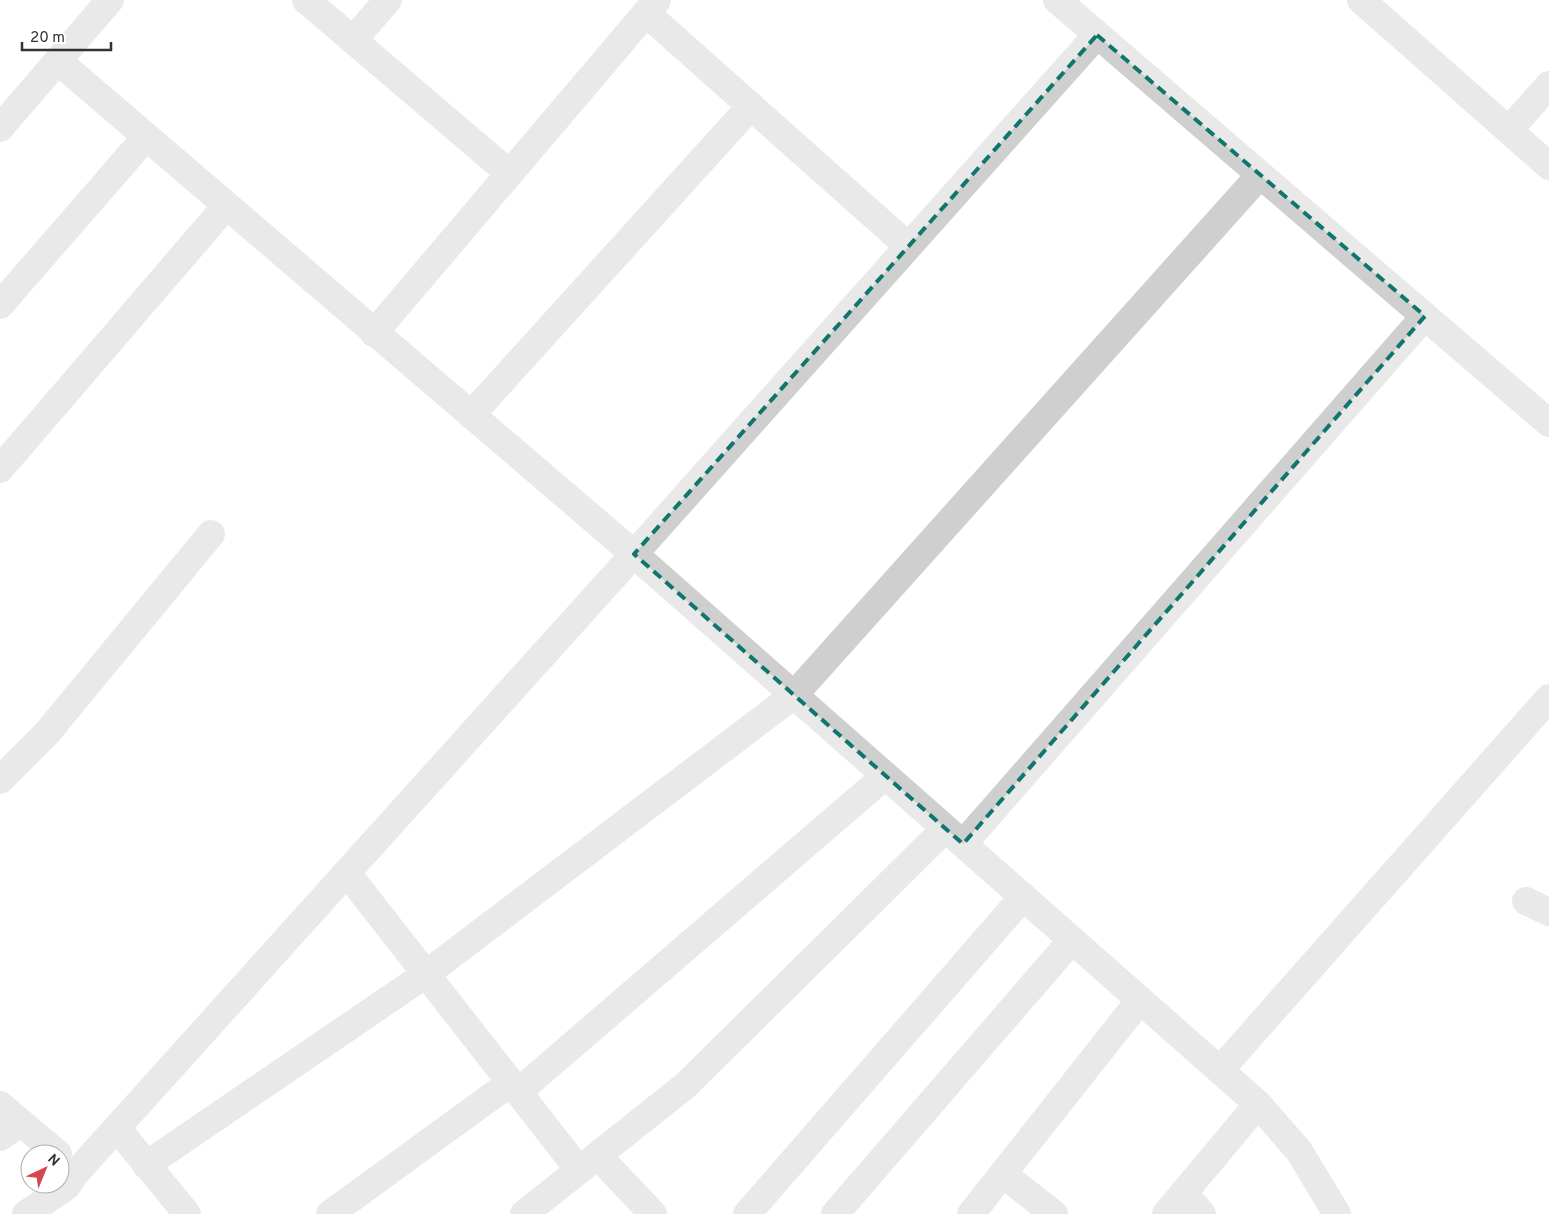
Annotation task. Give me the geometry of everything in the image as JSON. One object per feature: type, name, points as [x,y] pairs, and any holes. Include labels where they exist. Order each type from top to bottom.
[{"type":"street","points":[[0,128],[110,0]]},
{"type":"street","points":[[306,0],[508,173]]},
{"type":"street","points":[[353,40],[388,0]]},
{"type":"street","points":[[1057,0],[1549,423]]},
{"type":"street","points":[[1361,0],[1549,166]]},
{"type":"street","points":[[374,333],[508,173],[652,6],[751,106],[908,246]]},
{"type":"street","points":[[70,1157],[117,1128],[634,554],[1097,35]]},
{"type":"street","points":[[58,61],[634,554],[1258,1104],[1299,1151],[1338,1214]]},
{"type":"street","points":[[1509,130],[1549,85]]},
{"type":"street","points":[[471,415],[751,106]]},
{"type":"street","points":[[0,304],[146,137]]},
{"type":"street","points":[[146,1164],[426,974],[794,696],[1260,175]]},
{"type":"street","points":[[0,469],[226,206]]},
{"type":"street","points":[[524,1214],[686,1085],[954,836],[1425,316]]},
{"type":"street","points":[[0,780],[47,733],[210,534]]},
{"type":"street","points":[[1220,1070],[1549,698]]},
{"type":"street","points":[[330,1214],[514,1088],[886,776]]},
{"type":"street","points":[[347,873],[514,1088],[589,1163],[653,1214]]},
{"type":"street","points":[[747,1214],[1023,897]]},
{"type":"street","points":[[834,1214],[1072,940]]},
{"type":"street","points":[[971,1214],[1140,1000]]},
{"type":"street","points":[[1166,1214],[1258,1104]]},
{"type":"street","points":[[0,1105],[10,1130],[34,1144]]},
{"type":"street","points":[[117,1128],[187,1214]]},
{"type":"street","points":[[1003,1174],[1054,1214]]},
{"type":"street","points":[[1184,1193],[1202,1214]]},
{"type":"street","points":[[26,1214],[56,1194]]},
{"type":"highlighted area","points":[[1097,35],[1425,316],[963,844],[634,554]]}]
